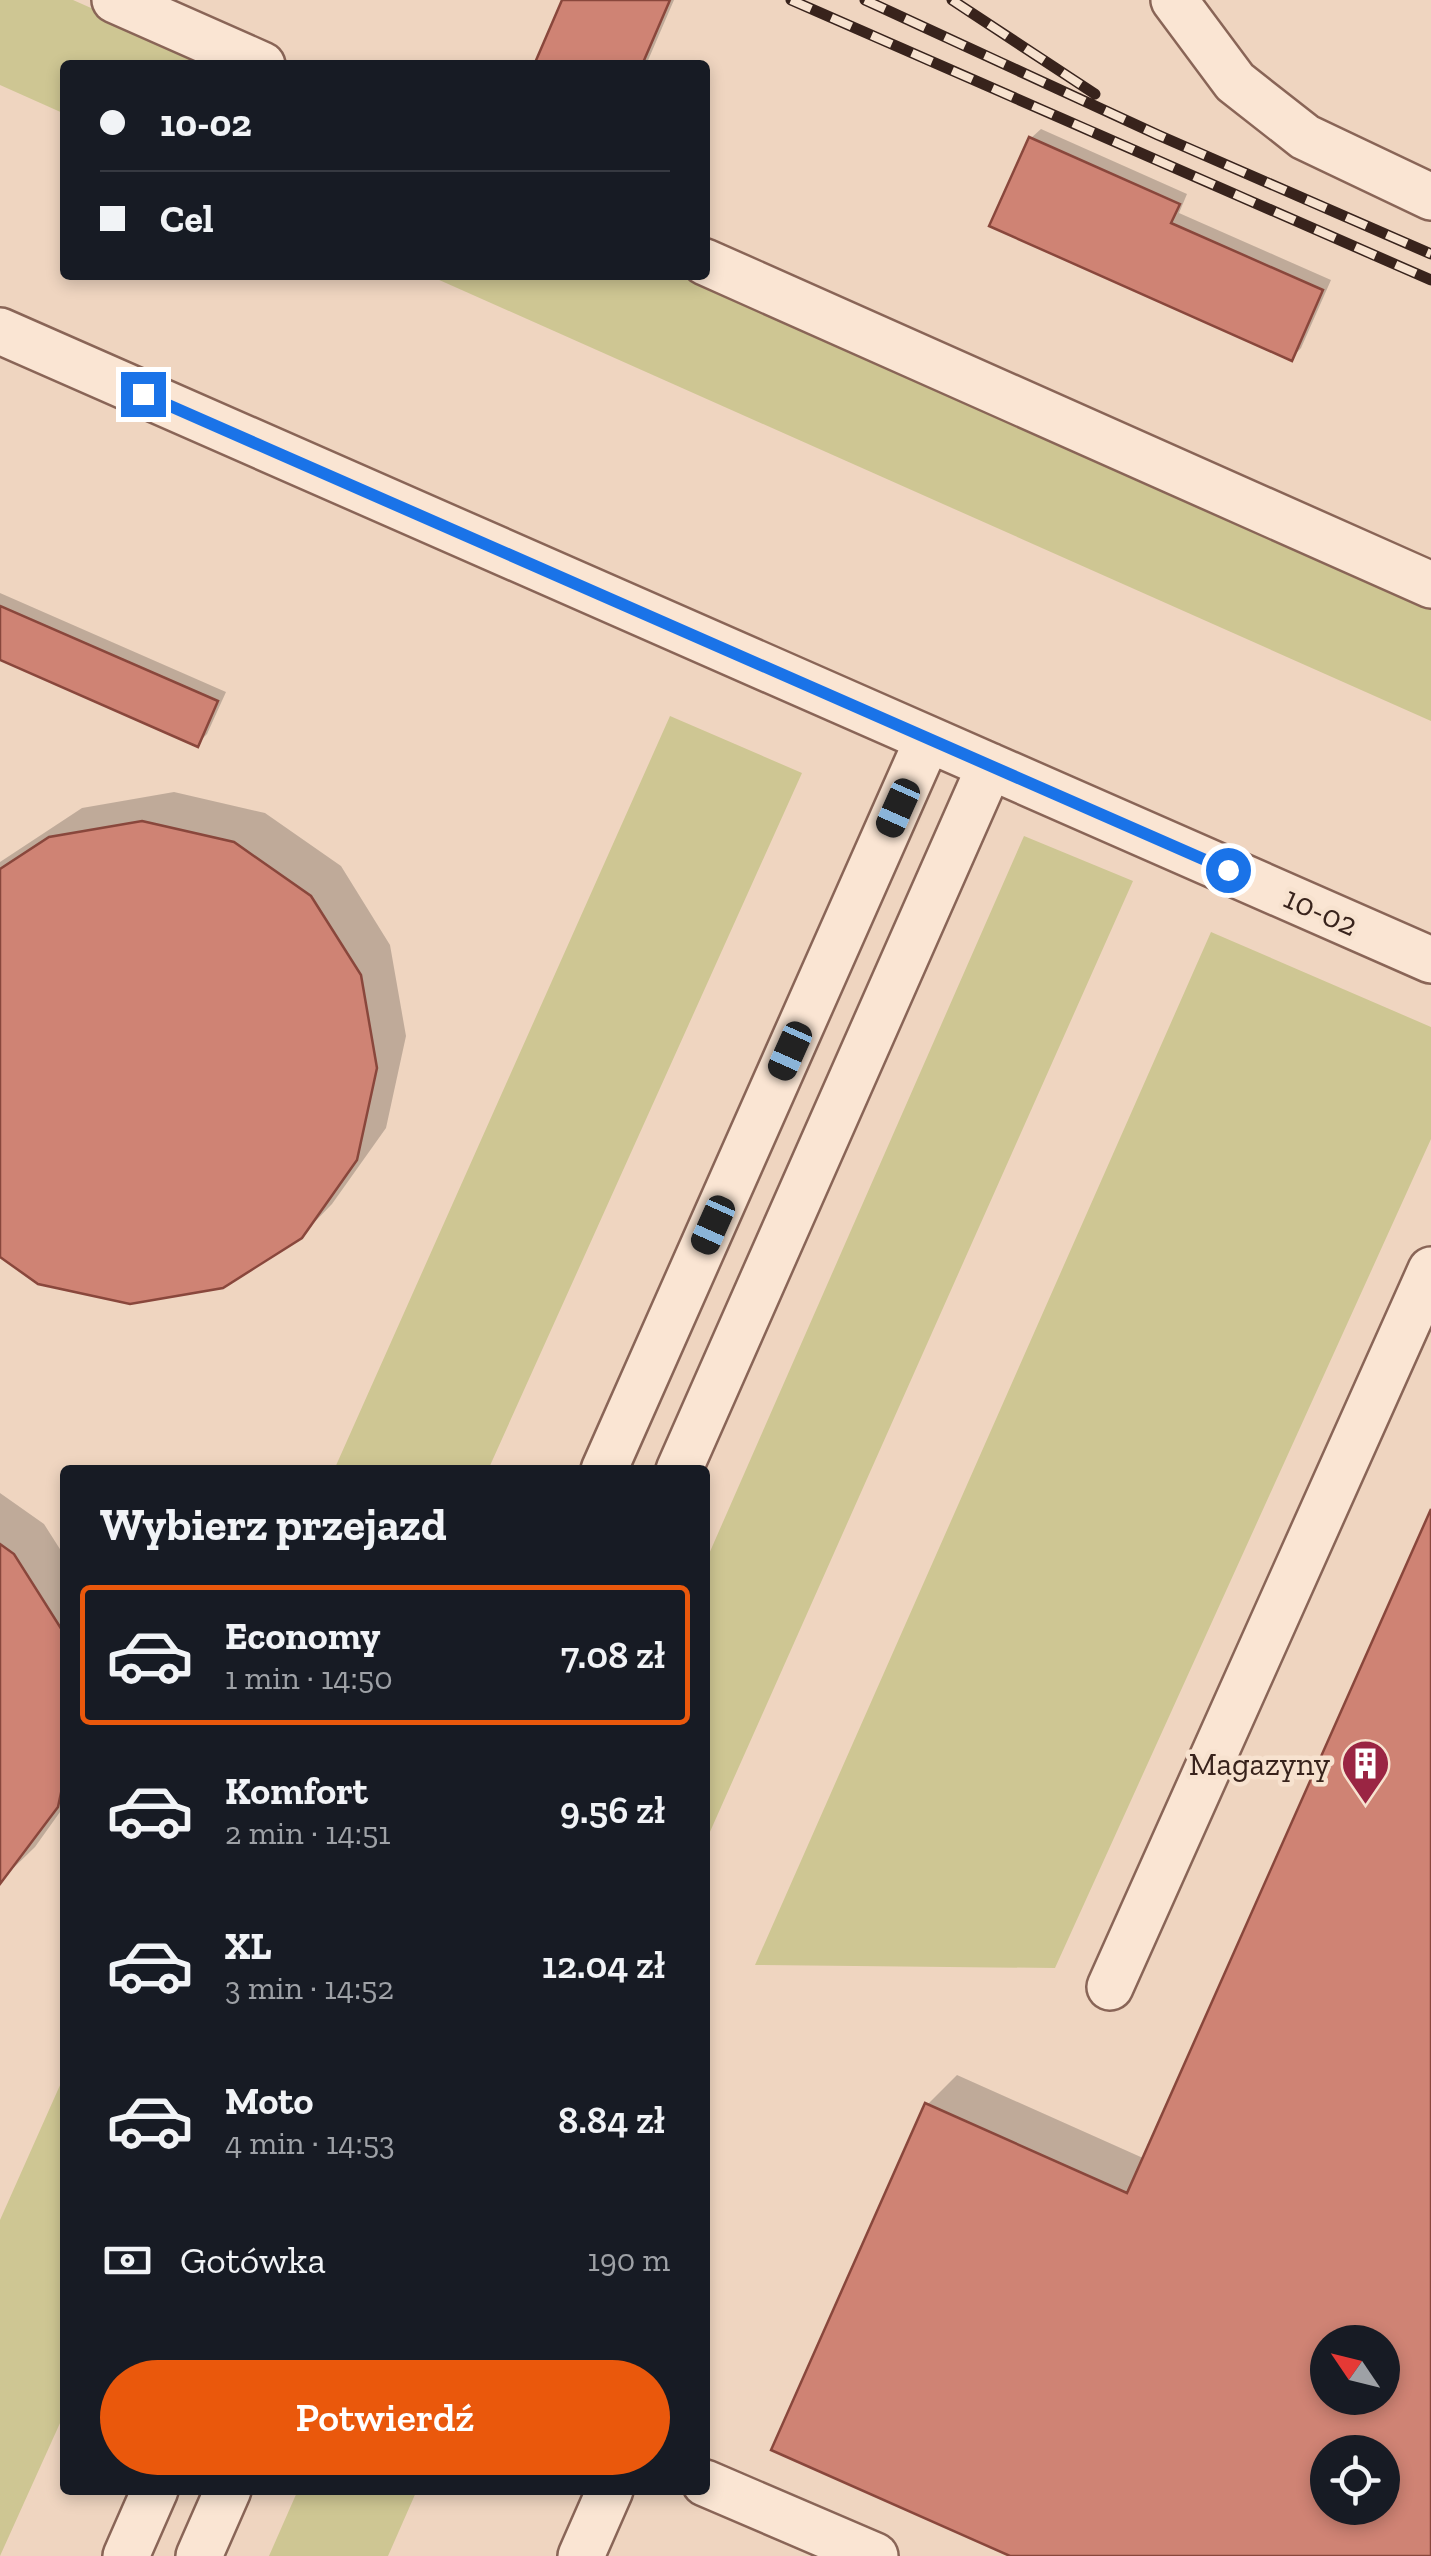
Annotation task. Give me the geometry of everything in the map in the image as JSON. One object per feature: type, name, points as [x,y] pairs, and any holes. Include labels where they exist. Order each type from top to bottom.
[{"type":"lane","points":[[114,0],[251,60]]},
{"type":"lane","points":[[1174,0],[1236,82],[1306,136],[1431,197]]},
{"type":"lane","points":[[710,264],[1431,585]]},
{"type":"lane","name":"10-02","points":[[0,331],[1431,960]]},
{"type":"lane","points":[[606,1465],[928,739]]},
{"type":"lane","points":[[681,1465],[990,766]]},
{"type":"lane","points":[[1110,1987],[1431,1270]]},
{"type":"lane","points":[[710,2486],[874,2556]]},
{"type":"lane","points":[[126,2556],[153,2495]]},
{"type":"lane","points":[[199,2556],[226,2495]]},
{"type":"lane","points":[[581,2556],[608,2495]]},
{"type":"shaded area","points":[[0,0],[73,0],[209,60],[60,60],[60,112],[0,85]]},
{"type":"shaded area","points":[[439,280],[706,280],[1431,601],[1431,721]]},
{"type":"shaded area","points":[[670,716],[802,773],[490,1465],[336,1465]]},
{"type":"shaded area","points":[[1024,836],[1133,881],[710,1832],[710,1552]]},
{"type":"shaded area","points":[[1211,932],[1431,1027],[1431,1139],[1055,1968],[755,1965]]},
{"type":"shaded area","points":[[60,2085],[60,2423],[0,2556],[0,2220]]},
{"type":"shaded area","points":[[296,2495],[415,2495],[388,2556],[269,2556]]},
{"type":"building","points":[[562,0],[670,0],[644,60],[536,60]]},
{"type":"building","points":[[1029,137],[1180,204],[1171,223],[1323,290],[1292,361],[989,226]]},
{"type":"building","points":[[0,606],[218,701],[198,747],[0,660]]},
{"type":"building","points":[[142,821],[234,842],[311,896],[361,975],[377,1068],[357,1160],[302,1238],[223,1288],[130,1304],[38,1284],[0,1257],[0,869],[49,837]]},
{"type":"building","name":"Magazyny","points":[[1431,1509],[1431,2556],[1010,2556],[771,2450],[925,2103],[1127,2193]]},
{"type":"building","points":[[0,1544],[14,1554],[60,1627],[60,1798],[58,1807],[0,1884]]},
{"type":"railway","points":[[791,0],[1431,280]]},
{"type":"railway","points":[[865,0],[1158,135],[1431,254]]},
{"type":"railway","points":[[952,0],[1095,94]]},
{"type":"place","name":"Magazyny","points":[[1365,1806]]},
{"type":"route","points":[[143,394],[1228,870]]}]
